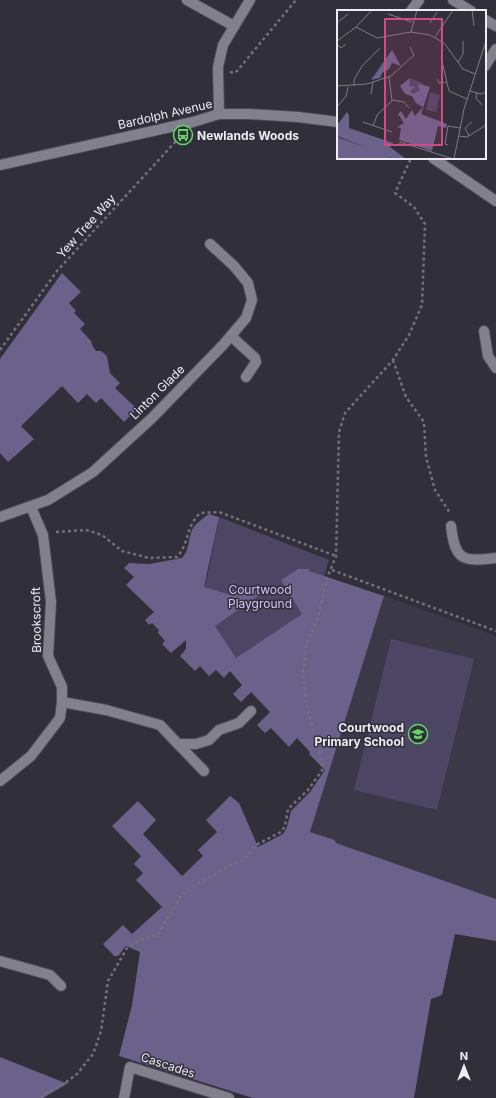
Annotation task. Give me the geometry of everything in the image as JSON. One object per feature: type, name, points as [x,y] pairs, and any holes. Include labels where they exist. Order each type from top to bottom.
[{"type":"street","points":[[187,0],[234,26]]},
{"type":"street","points":[[219,114],[218,67],[223,45],[250,0]]},
{"type":"street","points":[[413,10],[419,0]]},
{"type":"street","points":[[453,0],[469,10]]},
{"type":"street","points":[[486,21],[496,26]]},
{"type":"street","points":[[486,64],[496,49]]},
{"type":"street","name":"Bardolph Avenue","points":[[0,164],[193,122],[219,114],[292,116],[337,122]]},
{"type":"street","points":[[434,159],[496,201]]},
{"type":"street","name":"Linton Glade","points":[[0,517],[48,500],[93,472],[152,418],[231,336],[246,318],[252,300],[248,283],[234,266],[210,244]]},
{"type":"street","points":[[484,331],[488,356],[496,368]]},
{"type":"street","points":[[231,336],[255,358],[256,362],[246,377]]},
{"type":"street","name":"Brookscroft","points":[[0,781],[31,756],[60,718],[62,702],[62,687],[48,656],[51,602],[43,535],[31,507]]},
{"type":"street","points":[[451,526],[453,543],[458,554],[471,561],[496,558]]},
{"type":"street","points":[[62,702],[106,710],[160,725],[204,771]]},
{"type":"street","points":[[178,744],[196,744],[209,740],[219,730],[239,723],[251,712]]},
{"type":"street","points":[[0,961],[50,975],[61,986]]},
{"type":"street","name":"Cascades","points":[[124,1098],[130,1067],[229,1098]]},
{"type":"path","points":[[218,73],[229,71],[234,73],[237,71],[296,0]]},
{"type":"path","name":"Yew Tree Way","points":[[0,350],[57,271],[177,139]]},
{"type":"path","points":[[41,1098],[43,1094],[61,1086],[77,1074],[93,1054],[101,1031],[108,981],[127,948],[136,942],[158,934],[182,894],[230,864],[243,860],[256,845],[281,832],[285,826],[288,809],[308,790],[322,769],[306,702],[303,672],[307,642],[318,618],[327,578],[332,570],[336,556],[340,432],[345,413],[393,360],[409,335],[422,305],[425,224],[414,207],[396,193],[411,159]]},
{"type":"path","points":[[393,360],[406,397],[424,422],[426,457],[435,490],[449,510],[451,526]]},
{"type":"path","points":[[43,535],[65,530],[86,530],[102,535],[122,551],[148,558],[177,557],[184,549],[192,522],[200,513],[207,511],[219,512],[336,556]]},
{"type":"path","points":[[332,570],[496,631]]},
{"type":"shaded area","points":[[62,273],[81,292],[69,303],[76,311],[74,313],[85,324],[80,329],[91,341],[96,351],[101,351],[107,356],[110,373],[120,383],[115,388],[137,409],[124,422],[101,398],[96,403],[87,394],[78,403],[62,386],[21,426],[34,439],[8,462],[0,453],[0,359]]},
{"type":"shaded area","points":[[209,514],[219,517],[204,587],[231,595],[232,590],[251,585],[259,595],[215,626],[236,658],[302,614],[281,580],[298,569],[309,569],[309,571],[384,596],[310,832],[335,840],[336,843],[496,899],[496,941],[455,934],[442,995],[431,999],[414,1098],[253,1098],[119,1056],[132,1005],[140,952],[126,946],[118,956],[114,956],[103,944],[123,925],[132,934],[162,907],[136,880],[143,873],[134,864],[141,856],[112,826],[138,801],[156,820],[143,834],[182,876],[203,856],[198,850],[217,832],[206,820],[230,796],[239,803],[258,847],[283,834],[287,827],[291,811],[310,792],[325,770],[309,754],[310,752],[297,738],[289,747],[271,728],[265,733],[257,725],[270,712],[251,692],[241,702],[233,694],[242,685],[230,671],[224,678],[216,670],[209,676],[200,666],[195,671],[180,656],[186,649],[186,640],[171,653],[162,644],[165,641],[158,633],[159,630],[152,623],[149,625],[145,620],[154,612],[126,585],[134,577],[124,568],[129,563],[149,564],[182,558],[187,549],[194,527]]},
{"type":"shaded area","name":"Courtwood Primary School","points":[[384,596],[496,636],[496,899],[336,843],[335,840],[310,832]]},
{"type":"shaded area","points":[[0,1057],[68,1083],[43,1098],[0,1098]]},
{"type":"green space","name":"Courtwood Playground","points":[[219,517],[329,560],[291,683],[188,648],[208,573]]},
{"type":"green space","points":[[391,639],[474,659],[437,810],[354,790]]},
{"type":"place","name":"Newlands Woods","points":[[183,135]]},
{"type":"place","name":"Courtwood Primary School","points":[[418,734]]}]
